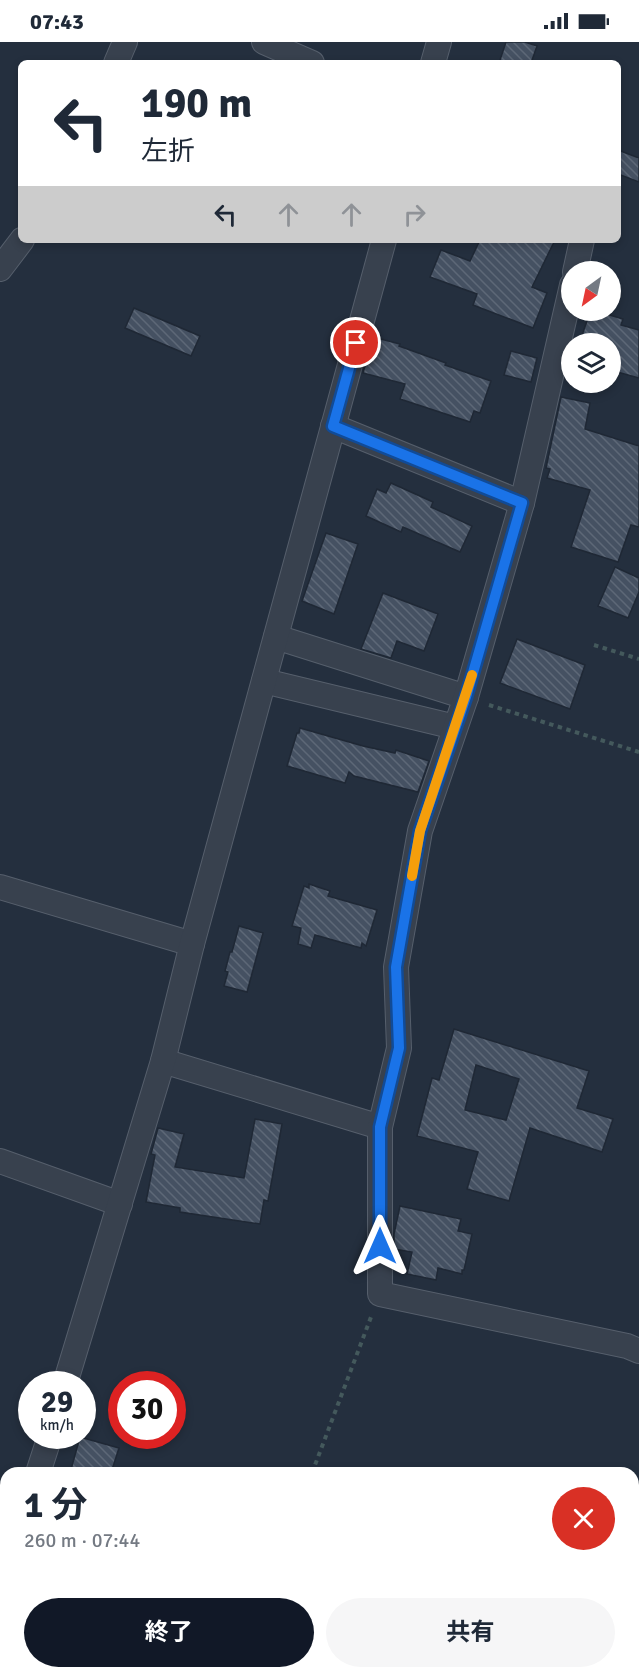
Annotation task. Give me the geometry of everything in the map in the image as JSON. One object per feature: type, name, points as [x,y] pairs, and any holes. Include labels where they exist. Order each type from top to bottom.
[{"type":"street","points":[[117,60],[125,42]]},
{"type":"street","points":[[264,42],[305,60]]},
{"type":"street","points":[[434,60],[439,42]]},
{"type":"street","points":[[0,269],[20,243]]},
{"type":"street","points":[[69,1371],[163,1061],[192,944],[383,243]]},
{"type":"street","points":[[577,261],[581,243]]},
{"type":"street","points":[[564,321],[522,503],[466,697],[420,831],[396,967],[399,1048],[380,1127],[380,1294],[627,1346],[639,1351]]},
{"type":"street","points":[[333,426],[522,503]]},
{"type":"street","points":[[276,637],[466,697]]},
{"type":"street","points":[[264,681],[455,727]]},
{"type":"street","points":[[0,887],[192,944]]},
{"type":"street","points":[[163,1061],[380,1127]]},
{"type":"street","points":[[0,1161],[120,1204]]},
{"type":"street","points":[[40,1467],[46,1449]]},
{"type":"path","points":[[594,645],[639,659]]},
{"type":"path","points":[[466,697],[639,752]]},
{"type":"path","points":[[314,1467],[380,1294]]},
{"type":"building","points":[[506,42],[525,42],[537,46],[532,60],[500,60]]},
{"type":"building","points":[[621,151],[639,158],[639,182],[621,175]]},
{"type":"building","points":[[479,243],[554,243],[532,287],[547,293],[533,328],[473,305],[477,294],[430,277],[441,250],[470,261]]},
{"type":"building","points":[[134,308],[200,336],[191,356],[125,328]]},
{"type":"building","points":[[621,318],[623,319],[621,325],[639,330],[639,378],[621,373],[621,333],[583,333],[587,321],[621,321]]},
{"type":"building","points":[[373,337],[400,344],[399,346],[446,363],[445,365],[491,381],[480,413],[474,411],[470,422],[400,399],[405,384],[363,373]]},
{"type":"building","points":[[511,351],[537,358],[531,382],[504,375]]},
{"type":"building","points":[[561,397],[590,403],[585,429],[639,446],[639,527],[631,525],[618,562],[571,547],[590,490],[547,478],[550,469],[546,468]]},
{"type":"building","points":[[391,483],[433,502],[431,507],[472,526],[460,552],[403,527],[401,532],[366,516],[377,489],[386,493]]},
{"type":"building","points":[[326,533],[358,544],[334,614],[302,601]]},
{"type":"building","points":[[615,567],[639,578],[639,592],[628,618],[598,606]]},
{"type":"building","points":[[383,593],[438,614],[424,651],[397,641],[391,658],[361,649]]},
{"type":"building","points":[[517,639],[585,665],[570,709],[500,683]]},
{"type":"building","points":[[300,728],[363,746],[395,753],[396,750],[429,761],[418,792],[354,776],[349,772],[345,783],[287,766]]},
{"type":"building","points":[[309,884],[330,891],[328,896],[377,910],[366,946],[362,943],[361,948],[315,935],[311,948],[298,944],[301,928],[292,926],[304,886],[309,888]]},
{"type":"building","points":[[239,926],[263,933],[247,992],[224,986],[228,972],[225,971]]},
{"type":"building","points":[[454,1029],[589,1071],[577,1108],[613,1119],[602,1152],[530,1128],[509,1201],[467,1189],[478,1152],[417,1136],[432,1078],[439,1080]],"holes":[[[476,1065],[519,1079],[506,1120],[465,1110]]]},
{"type":"building","points":[[255,1119],[282,1124],[268,1201],[264,1200],[260,1224],[180,1212],[180,1208],[146,1202],[155,1155],[151,1154],[158,1128],[184,1134],[175,1167],[244,1178]]},
{"type":"building","points":[[400,1206],[461,1219],[458,1231],[472,1234],[462,1274],[438,1268],[436,1280],[407,1274],[412,1252],[394,1249],[394,1234]]},
{"type":"building","points":[[96,1442],[108,1445],[108,1449],[119,1449],[113,1467],[72,1467],[77,1449],[96,1449]]},
{"type":"slow traffic","points":[[412,876],[420,831],[472,675]]},
{"type":"route","points":[[356,343],[333,426],[522,503],[466,697],[420,831],[396,967],[399,1048],[380,1127],[380,1246]]}]
